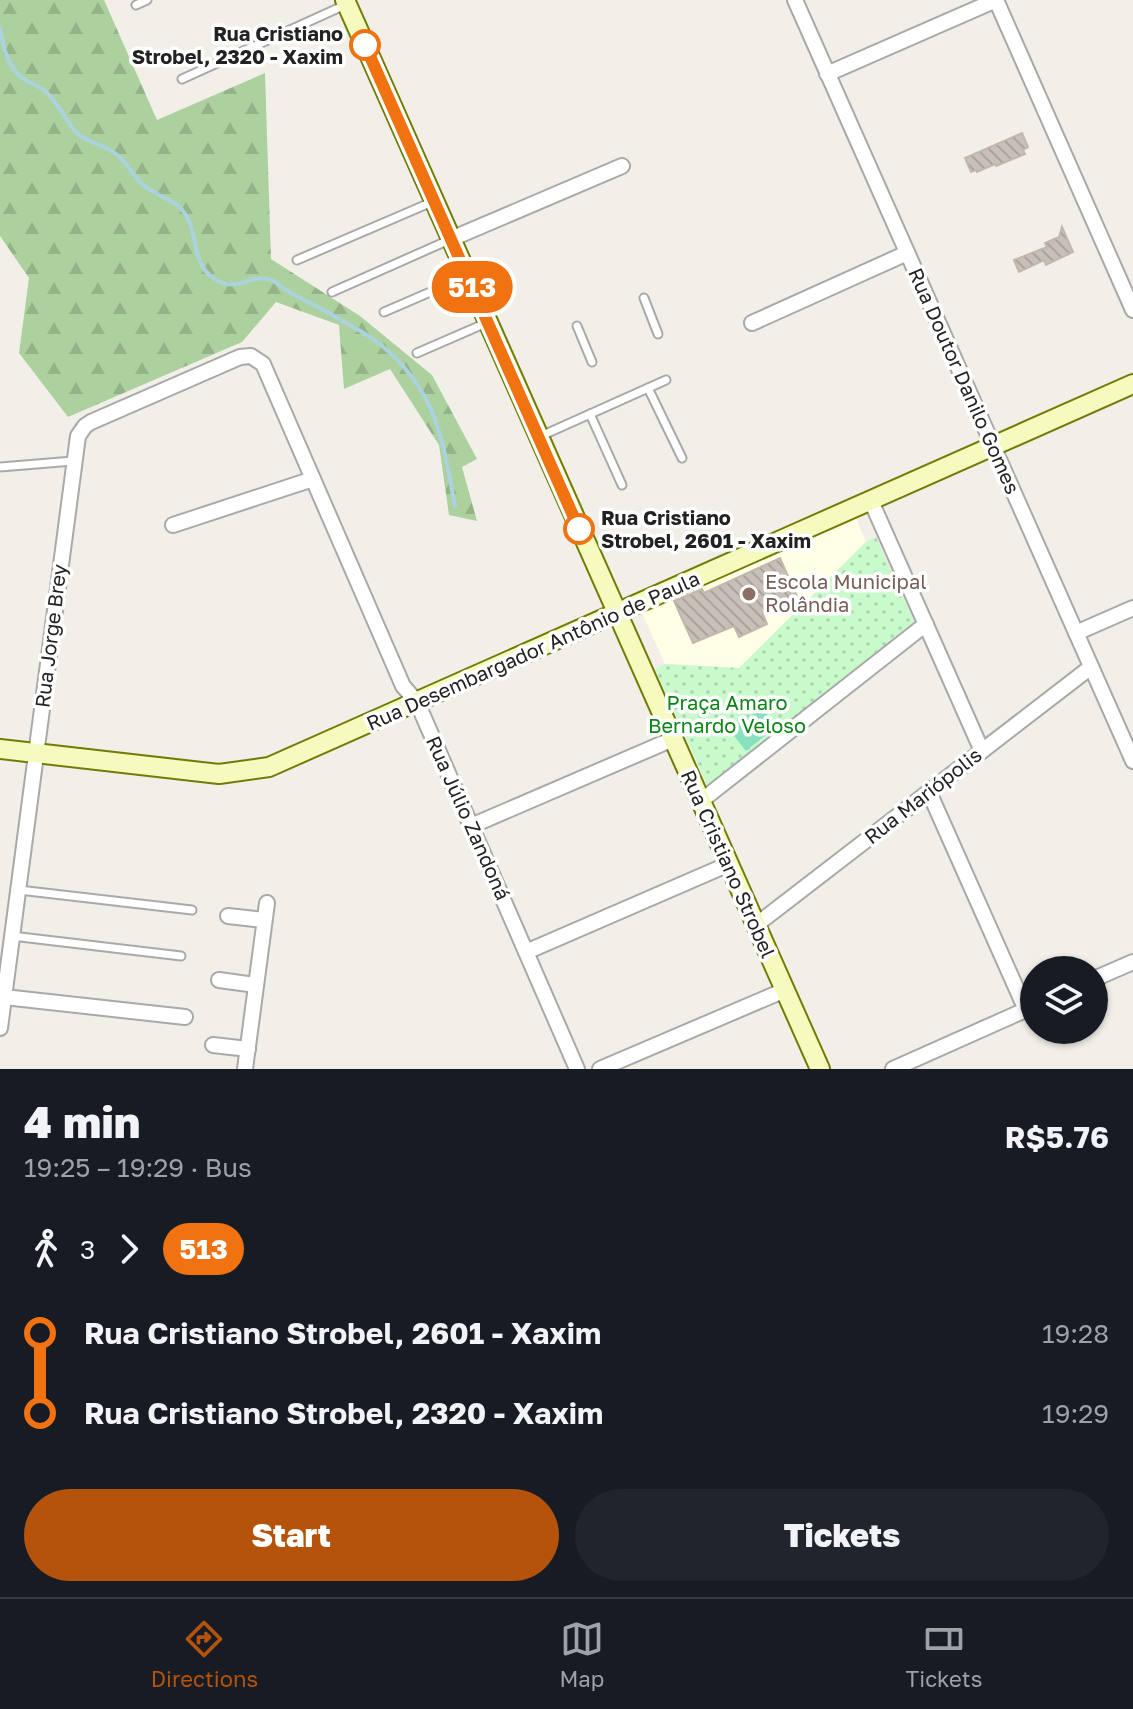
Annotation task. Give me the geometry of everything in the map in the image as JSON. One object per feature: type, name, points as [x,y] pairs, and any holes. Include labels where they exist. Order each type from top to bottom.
[{"type":"main road","name":"Rua Cristiano Strobel","points":[[346,2],[820,1069]]},
{"type":"main road","name":"Rua Desembargador Antônio de Paula","points":[[0,749],[219,774],[235,774],[284,762],[1133,384]]},
{"type":"street","name":"Rua Doutor Danilo Gomes","points":[[795,0],[1133,761]]},
{"type":"street","points":[[827,74],[996,0],[1133,310]]},
{"type":"street","points":[[451,239],[622,166]]},
{"type":"street","points":[[752,323],[907,253]]},
{"type":"street","name":"Rua Jorge Brey","points":[[0,1028],[78,436],[85,426],[240,357],[251,356]]},
{"type":"street","name":"Rua Júlio Zandoná","points":[[251,356],[263,364],[403,686],[417,702],[577,1069]]},
{"type":"street","points":[[173,525],[313,479]]},
{"type":"street","points":[[871,501],[982,751]]},
{"type":"street","points":[[1076,633],[1133,608]]},
{"type":"street","points":[[701,801],[926,624]]},
{"type":"street","name":"Rua Mariópolis","points":[[756,925],[1091,667]]},
{"type":"street","points":[[471,826],[673,739]]},
{"type":"street","points":[[929,792],[1020,987]]},
{"type":"street","points":[[526,952],[729,864]]},
{"type":"street","points":[[245,1069],[267,903]]},
{"type":"street","points":[[228,916],[264,920]]},
{"type":"street","points":[[1108,973],[1133,962]]},
{"type":"street","points":[[219,980],[256,985]]},
{"type":"street","points":[[600,1069],[785,990]]},
{"type":"street","points":[[4,997],[185,1017]]},
{"type":"street","points":[[893,1069],[1020,1012]]},
{"type":"street","points":[[213,1045],[248,1049]]},
{"type":"lane","points":[[136,5],[147,0]]},
{"type":"lane","points":[[182,79],[346,2]]},
{"type":"lane","points":[[297,260],[434,201]]},
{"type":"lane","points":[[332,292],[451,239]]},
{"type":"lane","points":[[384,312],[467,276]]},
{"type":"lane","points":[[644,298],[658,334]]},
{"type":"lane","points":[[417,353],[488,322]]},
{"type":"lane","points":[[577,326],[592,362]]},
{"type":"lane","points":[[539,437],[666,380]]},
{"type":"lane","points":[[648,388],[682,458]]},
{"type":"lane","points":[[590,414],[622,485]]},
{"type":"lane","points":[[0,467],[74,461]]},
{"type":"lane","points":[[18,890],[192,910]]},
{"type":"lane","points":[[12,936],[181,956]]},
{"type":"shaded area","name":"Escola Municipal Rolândia","points":[[855,516],[866,542],[739,668],[665,664],[642,613]]},
{"type":"green space","points":[[0,0],[104,0],[157,120],[265,73],[271,259],[360,316],[432,375],[477,459],[462,467],[477,521],[449,515],[439,445],[390,369],[344,389],[339,325],[276,302],[242,342],[68,417],[19,353],[29,278],[0,236]]},
{"type":"green space","name":"Praça Amaro Bernardo Veloso","points":[[876,537],[915,624],[709,789],[655,669],[665,664],[739,668],[866,542]]},
{"type":"green space","points":[[761,707],[777,726],[746,751],[731,732]]},
{"type":"building","points":[[1022,133],[1028,147],[1023,150],[1025,154],[971,172],[965,158]]},
{"type":"building","points":[[1062,227],[1073,252],[1046,265],[1044,260],[1019,272],[1014,260],[1047,247],[1045,243],[1059,237]]},
{"type":"building","points":[[780,558],[798,599],[763,614],[767,624],[739,637],[734,626],[693,643],[674,601],[702,589],[704,593]]},
{"type":"waterway","points":[[0,28],[4,48],[16,72],[47,93],[80,136],[118,156],[145,186],[185,213],[200,261],[213,278],[229,284],[263,278],[273,281],[370,337],[400,363],[415,381],[434,418],[455,506]]},
{"type":"bus line","name":"513","points":[[365,45],[579,529]]},
{"type":"place","name":"Rua Cristiano Strobel, 2320 - Xaxim","points":[[365,45]]},
{"type":"place","name":"Rua Cristiano Strobel, 2601 - Xaxim","points":[[579,529]]},
{"type":"place","name":"Escola Municipal Rolândia","points":[[749,594]]}]
